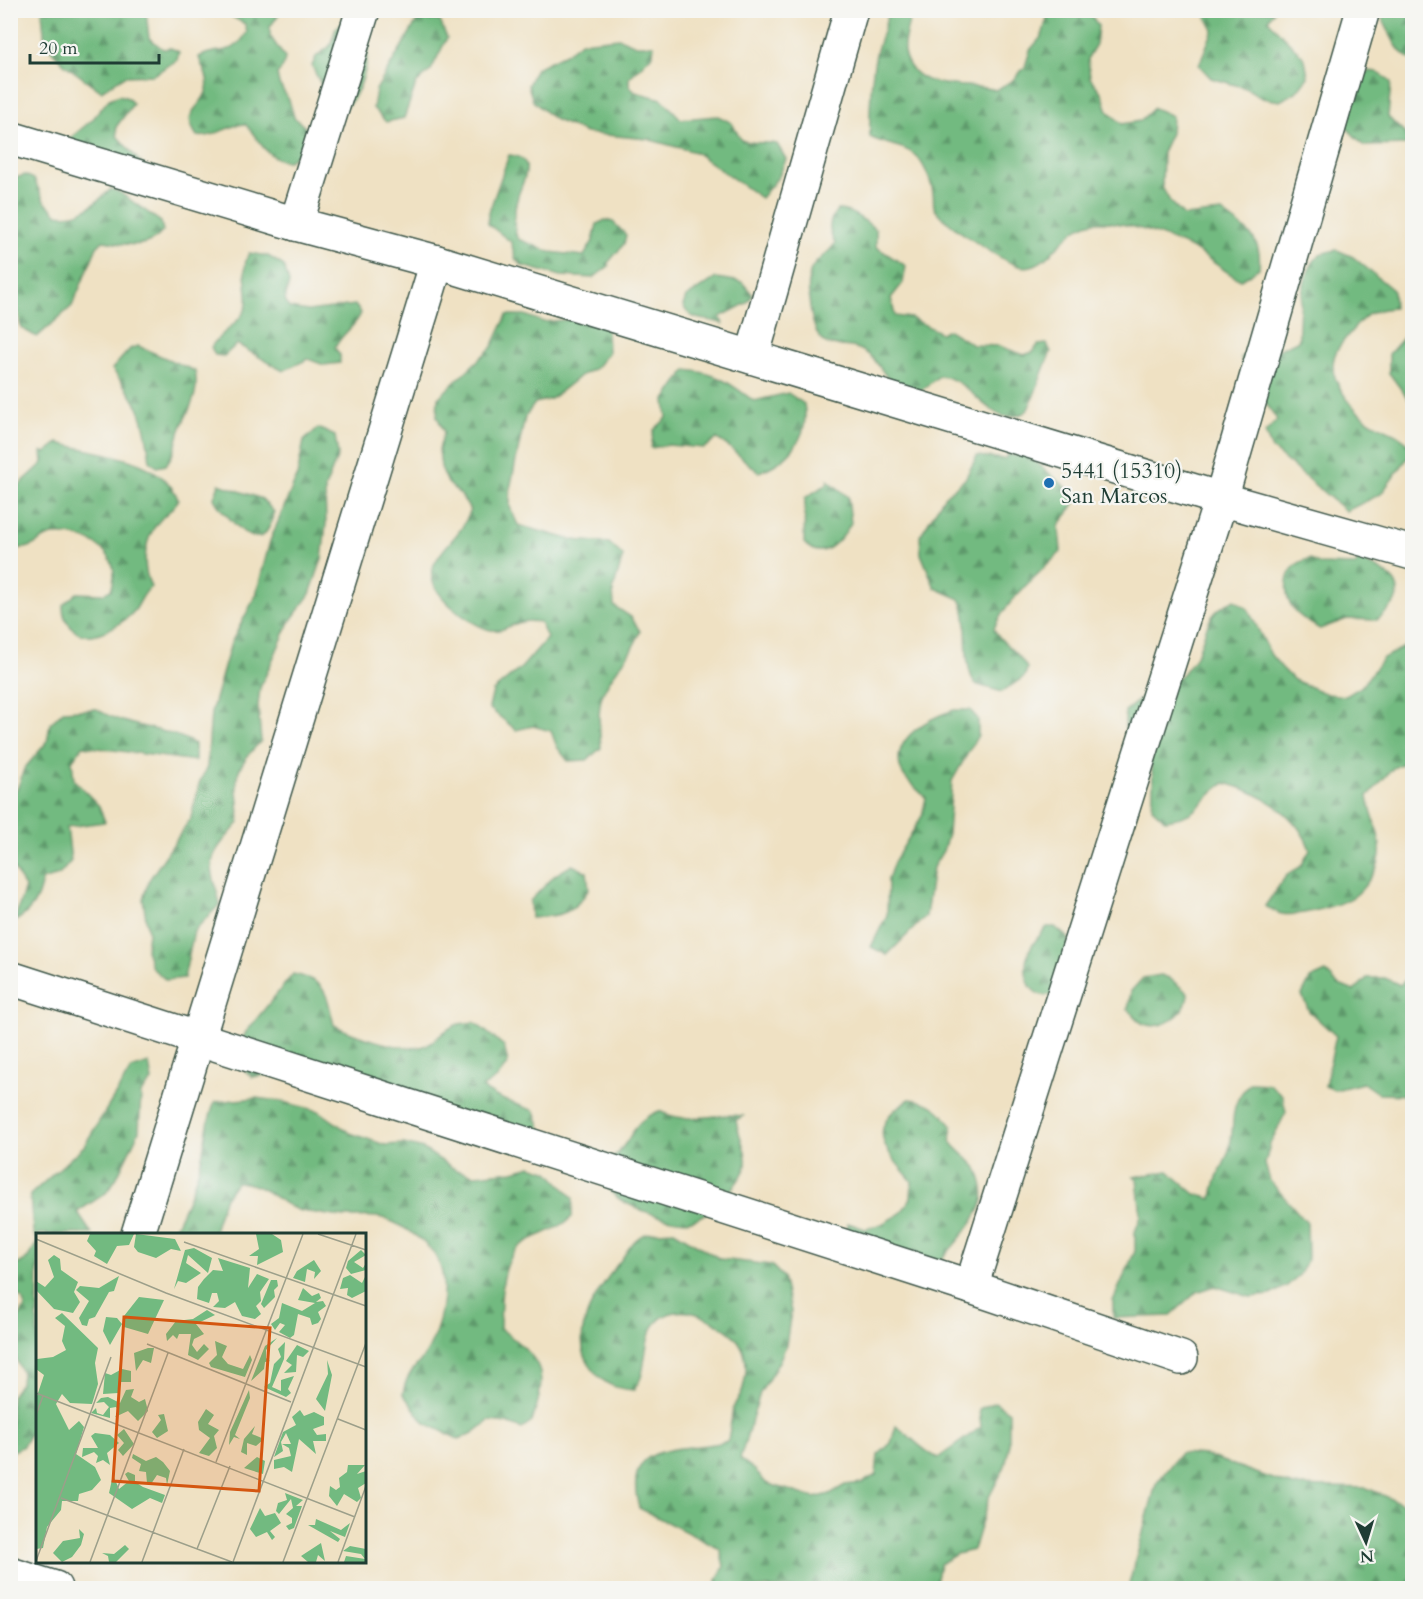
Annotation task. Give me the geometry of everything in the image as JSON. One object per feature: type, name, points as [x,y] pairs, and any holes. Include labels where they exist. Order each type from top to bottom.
[{"type":"street","points":[[296,224],[363,10]]},
{"type":"street","points":[[752,357],[851,10]]},
{"type":"street","points":[[971,1287],[1221,499],[1364,10]]},
{"type":"street","points":[[10,138],[296,224],[438,262],[1221,499],[1413,553]]},
{"type":"street","points":[[138,1233],[196,1037],[438,262]]},
{"type":"street","points":[[10,978],[971,1287],[1181,1358]]},
{"type":"green space","points":[[42,11],[146,11],[149,38],[163,49],[171,48],[179,52],[177,60],[153,75],[125,76],[101,91],[64,64],[45,44]]},
{"type":"green space","points":[[222,11],[281,11],[270,27],[270,36],[285,58],[283,67],[277,74],[279,84],[289,100],[294,117],[309,131],[311,140],[289,161],[281,160],[269,153],[245,124],[204,136],[197,136],[192,127],[191,115],[201,102],[208,85],[199,57],[231,49],[247,32],[245,24]]},
{"type":"green space","points":[[888,11],[910,11],[904,52],[909,66],[918,75],[942,84],[996,90],[1012,81],[1025,67],[1030,50],[1042,36],[1049,11],[1089,11],[1098,26],[1096,44],[1088,58],[1090,78],[1102,93],[1108,111],[1122,124],[1140,121],[1154,108],[1172,116],[1171,133],[1163,150],[1162,187],[1171,203],[1184,216],[1222,212],[1238,223],[1255,241],[1258,248],[1259,268],[1241,280],[1185,245],[1146,230],[1106,222],[1084,225],[1039,262],[1030,266],[1019,266],[987,249],[947,222],[934,207],[929,178],[916,156],[870,137],[870,104],[874,67]]},
{"type":"green space","points":[[1203,11],[1274,11],[1268,20],[1305,59],[1308,77],[1296,92],[1280,101],[1262,98],[1246,88],[1211,78],[1199,65],[1213,30]]},
{"type":"green space","points":[[1378,11],[1412,11],[1412,60],[1400,51]]},
{"type":"green space","points":[[421,14],[423,19],[440,21],[447,38],[431,70],[416,84],[404,118],[386,122],[373,108],[376,90]]},
{"type":"green space","points":[[351,16],[364,31],[368,50],[361,83],[357,93],[345,108],[325,93],[312,66],[316,57],[330,46],[336,28]]},
{"type":"green space","points":[[619,38],[636,45],[654,45],[653,54],[629,78],[629,86],[635,92],[662,99],[681,119],[718,116],[732,123],[741,140],[777,144],[786,159],[779,176],[761,198],[695,152],[647,139],[586,133],[554,119],[533,101],[528,85],[536,68],[565,54],[581,42]]},
{"type":"green space","points":[[1369,71],[1377,72],[1391,82],[1388,117],[1406,135],[1410,145],[1364,146],[1345,126],[1361,76]]},
{"type":"green space","points":[[119,95],[128,98],[133,104],[116,127],[117,136],[154,178],[63,144],[92,120],[109,99]]},
{"type":"green space","points":[[509,155],[518,157],[526,165],[515,212],[514,224],[518,239],[550,252],[584,256],[593,241],[597,224],[605,220],[613,222],[626,235],[624,244],[607,264],[609,266],[593,278],[561,276],[523,266],[516,260],[511,242],[488,224],[488,215]]},
{"type":"green space","points":[[25,175],[34,179],[44,201],[57,214],[73,214],[87,209],[111,189],[119,192],[161,222],[163,231],[143,244],[103,241],[97,247],[72,306],[37,337],[21,328],[18,310],[11,308],[11,179]]},
{"type":"green space","points":[[837,210],[853,214],[872,226],[876,230],[876,247],[906,266],[903,283],[891,298],[895,316],[911,318],[941,333],[949,330],[973,345],[999,346],[1024,355],[1033,352],[1038,345],[1047,344],[1051,352],[1027,411],[1014,416],[1003,416],[993,411],[952,379],[939,376],[918,393],[907,394],[886,376],[869,354],[860,349],[831,345],[821,338],[816,330],[810,309],[809,277],[814,266],[835,243],[830,226]]},
{"type":"green space","points":[[1337,250],[1353,257],[1393,290],[1394,308],[1373,312],[1359,322],[1349,334],[1335,355],[1333,371],[1336,380],[1346,398],[1359,413],[1399,436],[1412,447],[1412,452],[1381,494],[1346,511],[1272,449],[1265,433],[1277,420],[1251,383],[1241,357],[1276,351],[1299,340],[1300,308],[1308,272],[1321,255]]},
{"type":"green space","points":[[249,253],[268,256],[284,266],[289,283],[285,300],[289,308],[308,311],[355,305],[361,313],[335,348],[340,355],[340,363],[324,365],[308,359],[283,371],[237,344],[224,356],[215,355],[211,347],[242,316],[247,304],[245,265]]},
{"type":"green space","points":[[716,278],[742,282],[753,295],[747,303],[720,317],[723,324],[696,318],[683,306],[686,297]]},
{"type":"green space","points":[[507,315],[525,315],[543,322],[595,317],[607,330],[608,353],[596,368],[580,376],[551,399],[535,403],[525,417],[510,489],[510,507],[518,525],[572,540],[609,543],[623,556],[613,590],[614,606],[631,617],[640,631],[632,649],[605,688],[600,702],[599,715],[601,748],[587,760],[568,761],[557,747],[551,731],[533,726],[516,730],[489,708],[493,691],[522,667],[547,638],[540,622],[524,621],[496,630],[482,627],[461,615],[451,606],[435,586],[432,576],[437,559],[462,527],[470,510],[461,495],[448,483],[441,467],[439,449],[444,432],[437,416],[438,398],[492,347]]},
{"type":"green space","points":[[1412,328],[1412,404],[1389,373],[1389,354]]},
{"type":"green space","points":[[138,346],[195,371],[195,395],[174,451],[166,465],[157,467],[150,461],[140,411],[112,369],[130,349]]},
{"type":"green space","points":[[686,370],[715,376],[754,401],[788,393],[804,404],[804,427],[795,446],[780,461],[759,472],[717,439],[704,448],[668,445],[651,448],[654,430],[667,418],[665,400]]},
{"type":"green space","points":[[318,428],[335,436],[338,455],[325,488],[326,524],[322,559],[310,594],[289,623],[260,688],[258,706],[261,741],[239,771],[237,787],[239,823],[215,852],[213,860],[213,877],[220,904],[194,931],[184,978],[166,980],[152,968],[146,950],[148,932],[143,899],[149,880],[191,818],[199,784],[207,767],[211,713],[231,643],[256,595],[270,541],[297,476],[304,441]]},
{"type":"green space","points":[[58,443],[108,454],[143,465],[170,485],[178,499],[155,527],[147,543],[145,561],[151,587],[130,615],[115,626],[97,634],[80,634],[74,630],[66,619],[63,605],[77,593],[103,594],[111,590],[114,577],[113,565],[100,547],[79,537],[54,535],[27,548],[11,548],[11,490],[43,463],[42,451],[45,453]]},
{"type":"green space","points":[[1025,453],[1073,493],[1075,502],[1059,526],[1061,552],[1005,609],[994,629],[1027,668],[1025,676],[1002,692],[975,684],[968,663],[965,618],[960,599],[935,588],[921,554],[920,536],[944,497],[965,479],[977,456],[1005,459],[1008,454],[1016,456]]},
{"type":"green space","points":[[828,480],[848,497],[851,523],[836,543],[818,551],[804,543],[805,498],[827,484]]},
{"type":"green space","points":[[219,484],[262,499],[274,512],[271,523],[263,535],[252,537],[246,534],[222,510],[214,498]]},
{"type":"green space","points":[[1310,559],[1318,564],[1356,565],[1358,560],[1381,570],[1396,583],[1398,591],[1396,599],[1377,620],[1347,619],[1320,629],[1296,612],[1288,597],[1287,580],[1290,573],[1295,566]]},
{"type":"green space","points":[[1235,600],[1248,609],[1271,655],[1282,668],[1294,680],[1327,694],[1346,696],[1361,687],[1383,658],[1412,643],[1412,681],[1408,687],[1409,706],[1412,708],[1412,762],[1409,760],[1393,768],[1368,796],[1379,838],[1378,864],[1369,880],[1357,894],[1332,906],[1289,914],[1280,913],[1265,906],[1286,876],[1301,866],[1310,850],[1297,826],[1276,806],[1251,792],[1225,783],[1193,811],[1165,820],[1152,808],[1153,784],[1148,753],[1130,724],[1125,728],[1125,711],[1187,669],[1200,648],[1209,621],[1223,606]]},
{"type":"green space","points":[[97,709],[109,716],[171,734],[195,744],[195,761],[83,746],[72,761],[74,780],[99,806],[105,822],[67,827],[71,861],[59,875],[42,880],[33,905],[14,922],[25,887],[11,864],[11,797],[18,787],[24,769],[47,742],[50,724],[63,711]]},
{"type":"green space","points":[[954,710],[970,710],[978,719],[978,735],[952,781],[948,834],[943,851],[933,867],[926,916],[887,955],[871,947],[887,915],[888,879],[894,862],[922,816],[926,798],[908,781],[901,770],[899,759],[901,748],[906,739],[923,724]]},
{"type":"green space","points":[[572,865],[587,872],[589,889],[583,898],[571,909],[558,915],[531,918],[530,901],[555,875]]},
{"type":"green space","points":[[1047,927],[1055,927],[1069,939],[1054,994],[1045,995],[1033,989],[1029,983],[1026,967],[1029,951]]},
{"type":"green space","points":[[1326,972],[1337,984],[1354,991],[1367,978],[1385,978],[1400,985],[1412,973],[1412,1095],[1379,1094],[1363,1083],[1335,1090],[1325,1086],[1336,1036],[1309,1011],[1302,995],[1310,979]]},
{"type":"green space","points":[[293,974],[313,981],[324,990],[334,1025],[379,1042],[416,1048],[432,1042],[452,1027],[474,1022],[504,1046],[508,1063],[497,1078],[482,1088],[499,1098],[535,1111],[541,1128],[534,1139],[287,1072],[252,1077],[239,1065],[238,1048],[246,1032]]},
{"type":"green space","points":[[1161,975],[1169,978],[1188,993],[1184,1008],[1165,1023],[1150,1025],[1142,1023],[1128,1009],[1131,991],[1143,978]]},
{"type":"green space","points":[[149,1063],[152,1081],[141,1093],[139,1131],[116,1179],[106,1193],[77,1212],[91,1233],[36,1233],[36,1240],[30,1195],[84,1146],[131,1069]]},
{"type":"green space","points":[[1250,1083],[1269,1084],[1282,1095],[1286,1112],[1270,1144],[1265,1164],[1270,1181],[1307,1223],[1308,1258],[1300,1274],[1287,1286],[1270,1295],[1250,1297],[1215,1286],[1197,1292],[1170,1316],[1113,1318],[1113,1301],[1135,1251],[1135,1232],[1141,1216],[1137,1179],[1134,1177],[1168,1171],[1195,1194],[1212,1199],[1215,1184],[1229,1150],[1235,1107]]},
{"type":"green space","points":[[256,1098],[319,1111],[350,1133],[385,1145],[404,1144],[423,1149],[456,1170],[475,1175],[513,1171],[531,1166],[549,1172],[573,1198],[572,1217],[559,1227],[529,1240],[515,1251],[505,1271],[501,1294],[500,1328],[534,1358],[541,1377],[532,1422],[522,1429],[507,1423],[489,1421],[473,1433],[458,1439],[425,1423],[403,1394],[410,1373],[425,1355],[433,1339],[440,1318],[443,1283],[439,1263],[430,1249],[399,1225],[379,1217],[351,1217],[297,1210],[266,1191],[247,1183],[236,1182],[224,1199],[213,1233],[172,1233],[196,1176],[208,1122],[215,1102]]},
{"type":"green space","points":[[910,1099],[929,1104],[948,1120],[952,1126],[951,1142],[977,1168],[983,1188],[983,1200],[975,1217],[961,1237],[930,1271],[846,1240],[848,1223],[865,1229],[882,1224],[901,1213],[911,1198],[912,1181],[893,1159],[883,1139],[883,1129],[887,1119],[895,1109]]},
{"type":"green space","points":[[659,1111],[680,1118],[743,1116],[736,1120],[745,1152],[745,1169],[722,1199],[706,1213],[692,1220],[683,1221],[661,1217],[636,1208],[616,1197],[605,1183],[602,1174],[636,1127],[644,1119]]},
{"type":"green space","points":[[674,1231],[720,1259],[771,1265],[783,1277],[791,1311],[786,1345],[779,1362],[760,1393],[740,1459],[755,1470],[766,1483],[814,1498],[830,1494],[845,1485],[862,1483],[876,1475],[878,1455],[891,1443],[896,1426],[938,1458],[981,1427],[979,1409],[995,1402],[1009,1412],[1009,1448],[1005,1466],[989,1497],[973,1550],[956,1554],[940,1564],[936,1582],[929,1588],[713,1588],[724,1566],[720,1549],[639,1508],[636,1485],[639,1469],[647,1459],[660,1452],[728,1441],[733,1409],[742,1391],[746,1373],[743,1351],[732,1334],[700,1315],[688,1312],[666,1315],[653,1327],[641,1376],[634,1390],[622,1389],[607,1383],[598,1376],[586,1358],[582,1343],[583,1329],[594,1299],[603,1285],[638,1238],[650,1233]]},
{"type":"green space","points":[[36,1245],[36,1425],[22,1447],[11,1452],[11,1396],[21,1382],[22,1373],[11,1347],[11,1332],[25,1307],[22,1298],[11,1294],[11,1264],[19,1264],[27,1259]]},
{"type":"green space","points":[[1180,1453],[1205,1455],[1293,1486],[1367,1488],[1412,1508],[1412,1588],[1128,1588],[1156,1484]]},
{"type":"place","name":"5441 (15310) San Marcos","points":[[1049,483]]}]
